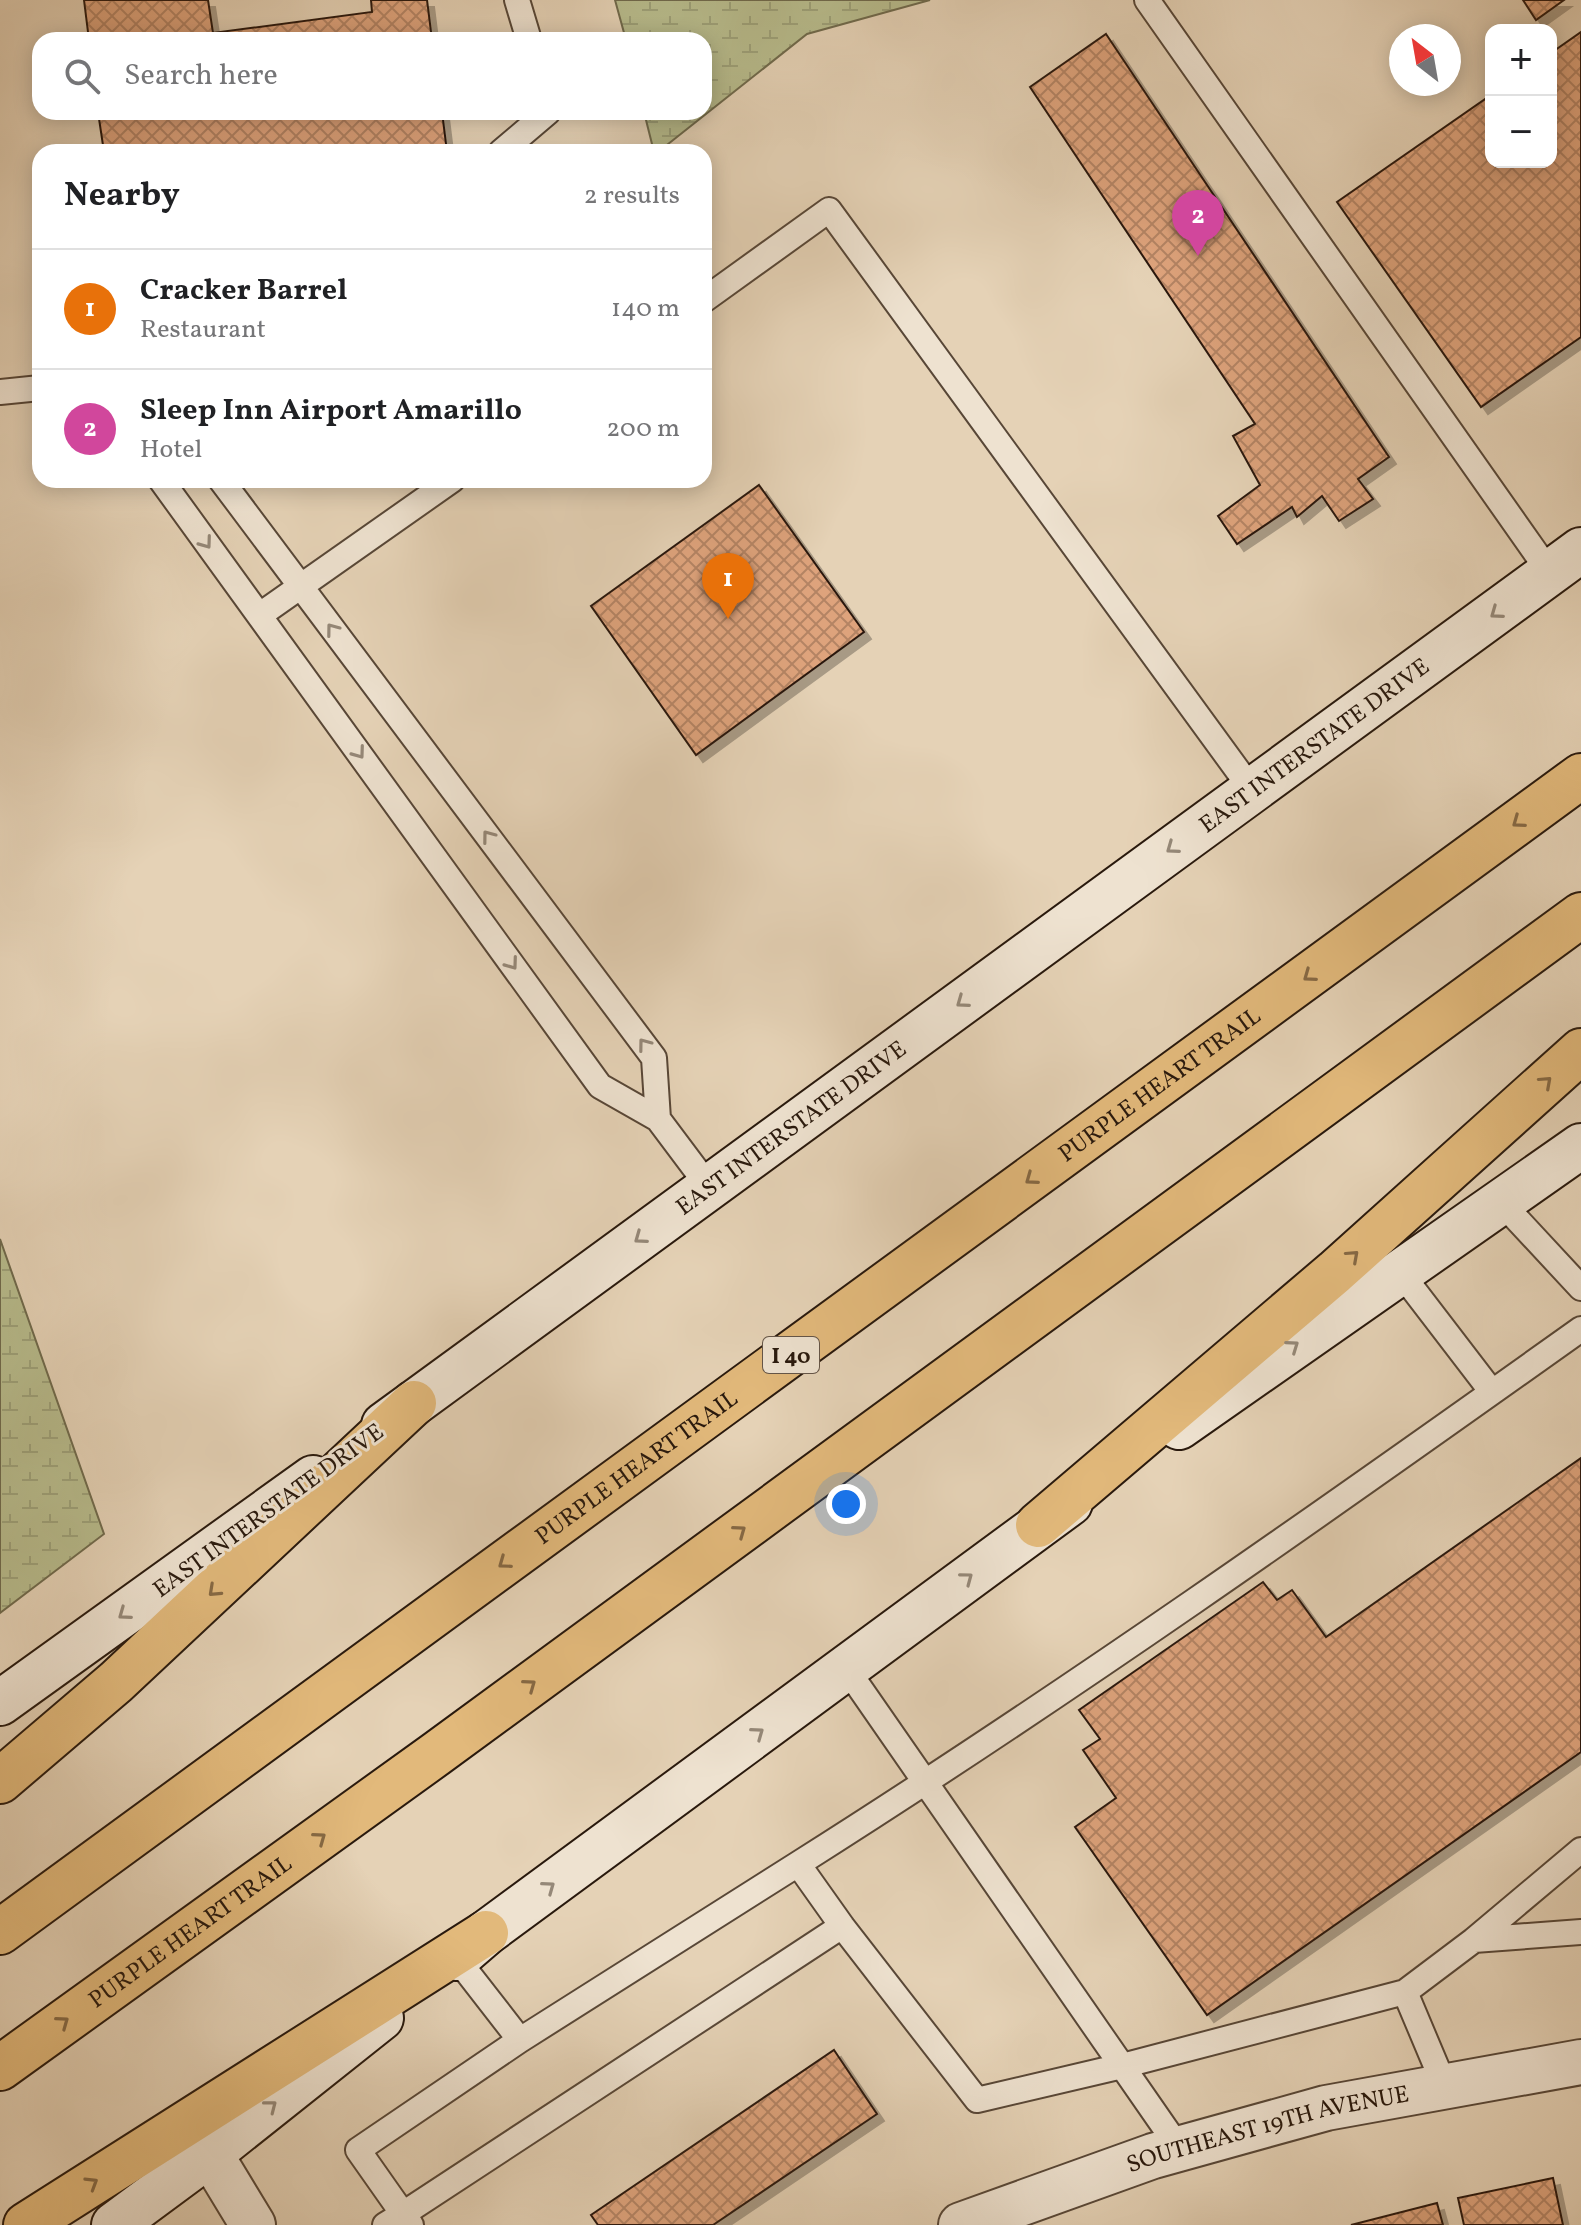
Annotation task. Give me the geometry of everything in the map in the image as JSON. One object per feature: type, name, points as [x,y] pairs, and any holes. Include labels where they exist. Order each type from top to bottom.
[{"type":"highway","name":"PURPLE HEART TRAIL","points":[[0,1932],[1581,776]]},
{"type":"highway","name":"PURPLE HEART TRAIL","points":[[0,2068],[436,1754],[1581,915]]},
{"type":"highway","points":[[1038,1525],[1335,1272],[1581,1051]]},
{"type":"highway","points":[[0,1781],[116,1682],[414,1403]]},
{"type":"highway","points":[[26,2225],[471,1946]]},
{"type":"main road","name":"EAST INTERSTATE DRIVE","points":[[0,1703],[1565,562]]},
{"type":"main road","points":[[114,2225],[210,2154],[471,1946],[1038,1525],[1581,1146]]},
{"type":"main road","name":"SOUTHEAST 19TH AVENUE","points":[[961,2225],[1179,2148],[1326,2108],[1581,2062]]},
{"type":"main road","points":[[210,2154],[253,2225]]},
{"type":"lane","points":[[517,0],[527,32]]},
{"type":"lane","points":[[1147,0],[1565,562]]},
{"type":"lane","points":[[510,144],[539,120]]},
{"type":"lane","points":[[712,294],[829,210],[1252,790]]},
{"type":"lane","points":[[0,392],[32,389]]},
{"type":"lane","points":[[167,488],[600,1086],[658,1119],[709,1187]]},
{"type":"lane","points":[[227,488],[654,1058],[658,1119]]},
{"type":"lane","points":[[260,615],[441,488]]},
{"type":"lane","points":[[1501,1202],[1581,1288]]},
{"type":"lane","points":[[1400,1272],[1492,1392]]},
{"type":"lane","points":[[842,1926],[400,2221],[358,2150],[520,2040],[926,1783],[1332,1507],[1581,1329]]},
{"type":"lane","points":[[846,1668],[1179,2148]]},
{"type":"lane","points":[[798,1864],[842,1926],[977,2100],[1122,2066],[1405,1992],[1474,1940],[1581,1850]]},
{"type":"lane","points":[[1474,1940],[1581,1932]]},
{"type":"lane","points":[[471,1946],[520,2040]]},
{"type":"lane","points":[[1405,1992],[1445,2087]]},
{"type":"green space","points":[[615,0],[930,0],[807,34],[712,109],[712,32],[624,32]]},
{"type":"green space","points":[[646,120],[698,120],[668,144],[652,144]]},
{"type":"green space","points":[[0,1239],[104,1534],[0,1613]]},
{"type":"building","points":[[84,0],[208,0],[213,32],[88,32]]},
{"type":"building","points":[[371,0],[427,0],[431,32],[221,32],[372,12]]},
{"type":"building","points":[[1523,0],[1564,0],[1536,20]]},
{"type":"building","points":[[1581,32],[1581,337],[1481,407],[1337,202],[1485,99],[1485,168],[1557,168],[1557,49]]},
{"type":"building","points":[[1106,34],[1389,457],[1358,479],[1373,499],[1339,521],[1322,496],[1297,517],[1292,507],[1237,544],[1218,516],[1260,485],[1233,436],[1255,424],[1030,87]]},
{"type":"building","points":[[99,120],[443,120],[446,144],[103,144]]},
{"type":"building","points":[[759,485],[864,632],[696,755],[591,606]]},
{"type":"building","points":[[1581,1458],[1581,1752],[1207,2015],[1075,1827],[1116,1798],[1083,1750],[1100,1739],[1079,1710],[1263,1582],[1277,1600],[1292,1590],[1326,1637]]},
{"type":"building","points":[[834,2050],[877,2114],[713,2225],[598,2225],[591,2215]]},
{"type":"building","points":[[1553,2178],[1563,2225],[1464,2225],[1458,2198]]},
{"type":"building","points":[[1437,2203],[1443,2225],[1351,2225]]},
{"type":"place","name":"Sleep Inn Airport Amarillo","points":[[1198,256]]},
{"type":"place","name":"Cracker Barrel","points":[[728,619]]}]
